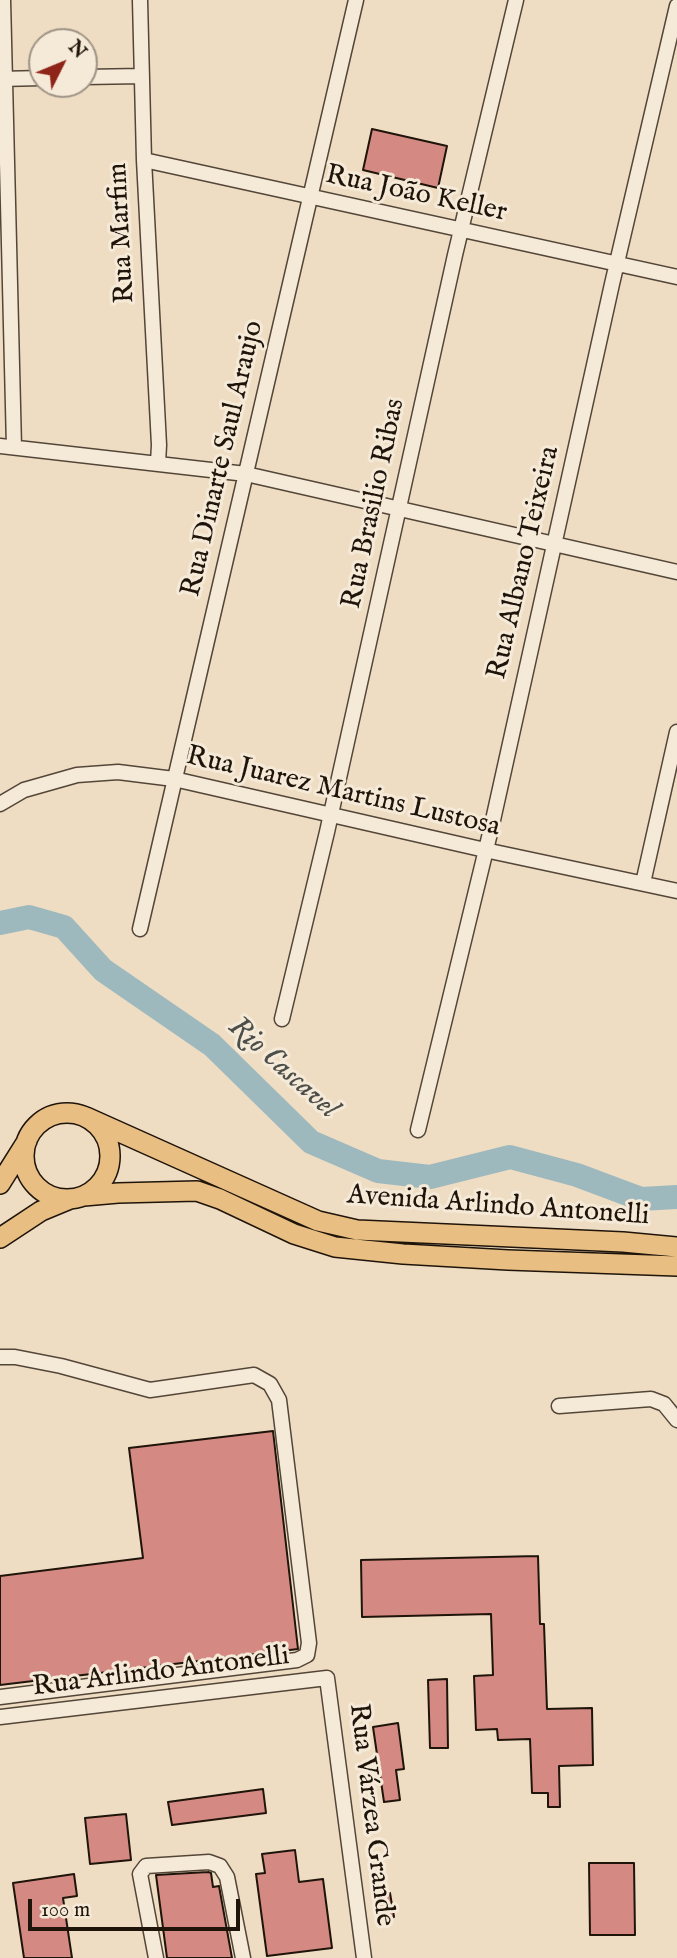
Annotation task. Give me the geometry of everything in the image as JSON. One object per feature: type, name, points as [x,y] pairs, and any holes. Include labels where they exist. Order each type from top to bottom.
[{"type":"main road","name":"Avenida Arlindo Antonelli","points":[[0,1184],[34,1128],[52,1116],[72,1113],[318,1221],[357,1230],[623,1242],[677,1247]]},
{"type":"main road","name":"Avenida Arlindo Antonelli","points":[[0,1238],[41,1211],[96,1189],[105,1178],[110,1164],[106,1136],[98,1125],[86,1117]]},
{"type":"main road","name":"Avenida Arlindo Antonelli","points":[[27,1140],[25,1161],[33,1181],[49,1194],[77,1198],[118,1193],[197,1191],[294,1234],[335,1247],[403,1254],[677,1266]]},
{"type":"street","points":[[3,0],[7,446],[246,474],[677,572]]},
{"type":"street","name":"Rua Marfim","points":[[140,0],[144,160],[158,463]]},
{"type":"street","name":"Rua Dinarte Saul Araujo","points":[[139,929],[356,0]]},
{"type":"street","name":"Rua Brasilio Ribas","points":[[282,1019],[400,510],[461,230],[516,0]]},
{"type":"street","name":"Rua Albano Teixeira","points":[[418,1130],[485,850],[677,6]]},
{"type":"street","points":[[98,77],[142,76]]},
{"type":"street","points":[[3,79],[28,78]]},
{"type":"street","name":"Rua João Keller","points":[[144,160],[677,277]]},
{"type":"street","points":[[643,883],[677,732]]},
{"type":"street","name":"Rua Juarez Martins Lustosa","points":[[0,804],[24,790],[77,775],[118,772],[174,779],[677,891]]},
{"type":"street","points":[[0,1357],[15,1357],[61,1366],[150,1390],[254,1375],[270,1384],[279,1400],[309,1643],[307,1655],[297,1660],[0,1698]]},
{"type":"street","points":[[559,1406],[651,1399],[664,1404],[677,1420]]},
{"type":"street","name":"Rua Arlindo Antonelli","points":[[0,1717],[327,1678]]},
{"type":"street","name":"Rua Várzea Grande","points":[[327,1678],[364,1958]]},
{"type":"street","points":[[156,1958],[140,1874],[146,1866],[209,1862],[220,1866],[227,1877],[243,1958]]},
{"type":"building","points":[[372,129],[447,146],[438,188],[363,170]]},
{"type":"building","points":[[273,1431],[298,1649],[0,1685],[0,1576],[143,1558],[129,1448]]},
{"type":"building","points":[[538,1556],[547,1709],[592,1708],[593,1765],[559,1766],[560,1807],[548,1807],[548,1793],[532,1793],[530,1739],[498,1740],[497,1729],[476,1730],[474,1676],[493,1675],[491,1614],[362,1617],[361,1560]]},
{"type":"building","points":[[447,1679],[448,1748],[430,1748],[428,1680]]},
{"type":"building","points":[[398,1723],[404,1769],[396,1770],[400,1800],[384,1802],[373,1727]]},
{"type":"building","points":[[263,1789],[266,1813],[172,1825],[168,1802]]},
{"type":"building","points":[[126,1814],[131,1860],[90,1864],[85,1818]]},
{"type":"building","points":[[295,1850],[299,1882],[323,1879],[332,1948],[267,1956],[256,1874],[265,1873],[262,1854]]},
{"type":"building","points":[[589,1863],[634,1863],[635,1935],[590,1935]]},
{"type":"building","points":[[211,1873],[213,1887],[219,1886],[232,1958],[167,1958],[156,1875]]},
{"type":"building","points":[[74,1874],[77,1896],[63,1898],[72,1958],[24,1958],[13,1883]]},
{"type":"building","points":[[390,1893],[394,1917],[378,1920],[374,1896]]},
{"type":"waterway","name":"Rio Cascavel","points":[[0,923],[29,917],[64,927],[103,970],[212,1045],[311,1142],[378,1171],[430,1177],[510,1157],[577,1175],[641,1199],[677,1197]]}]
